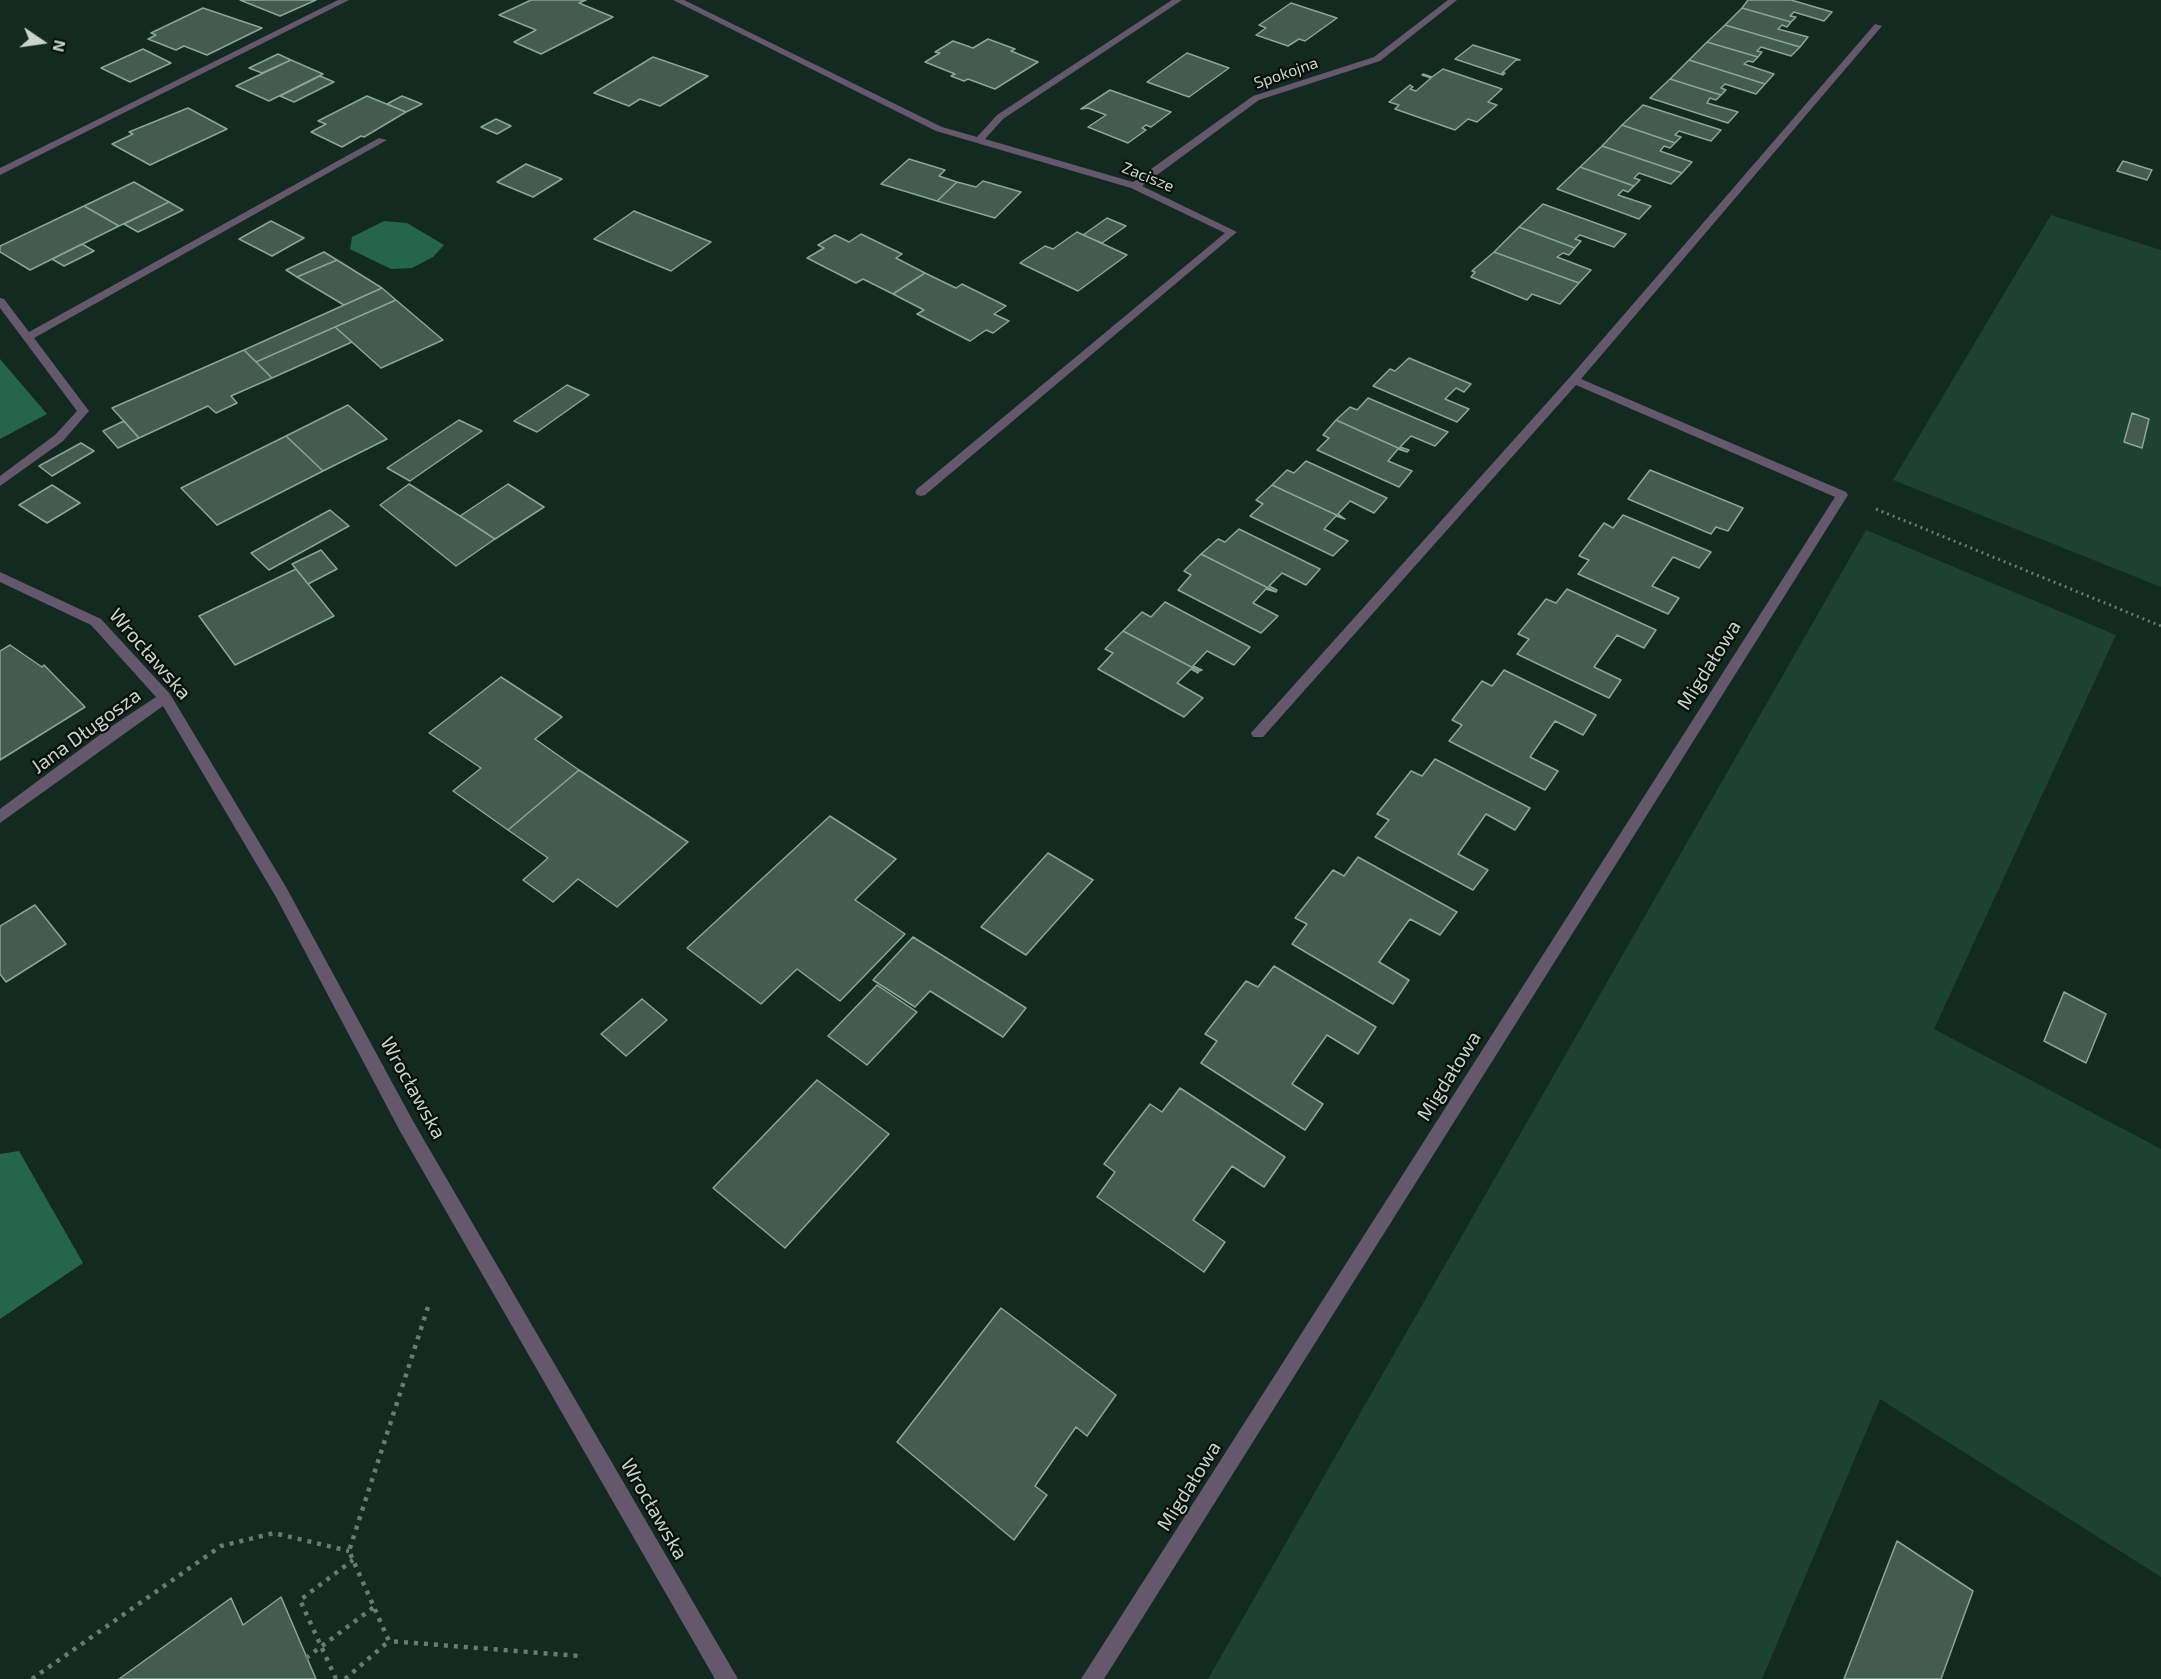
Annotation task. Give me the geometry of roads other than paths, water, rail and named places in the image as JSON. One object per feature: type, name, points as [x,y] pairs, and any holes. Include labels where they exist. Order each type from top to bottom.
[{"type":"street","points":[[0,172],[345,0]]},
{"type":"street","name":"Zacisze","points":[[677,0],[939,129],[1135,186],[1232,232],[921,492]]},
{"type":"street","points":[[979,140],[1000,117],[1178,0]]},
{"type":"street","name":"Spokojna","points":[[1135,186],[1256,98],[1377,59],[1453,0]]},
{"type":"street","points":[[1258,733],[1574,380],[1878,26]]},
{"type":"street","points":[[27,338],[382,140]]},
{"type":"street","points":[[0,300],[83,411],[59,438],[0,482]]},
{"type":"street","name":"Migdałowa","points":[[1092,1679],[1842,495],[1574,380]]},
{"type":"street","name":"Wrocławska","points":[[0,577],[96,622],[165,698],[281,892],[407,1127],[727,1679]]},
{"type":"street","name":"Jana Długosza","points":[[0,817],[114,732],[165,698]]}]
